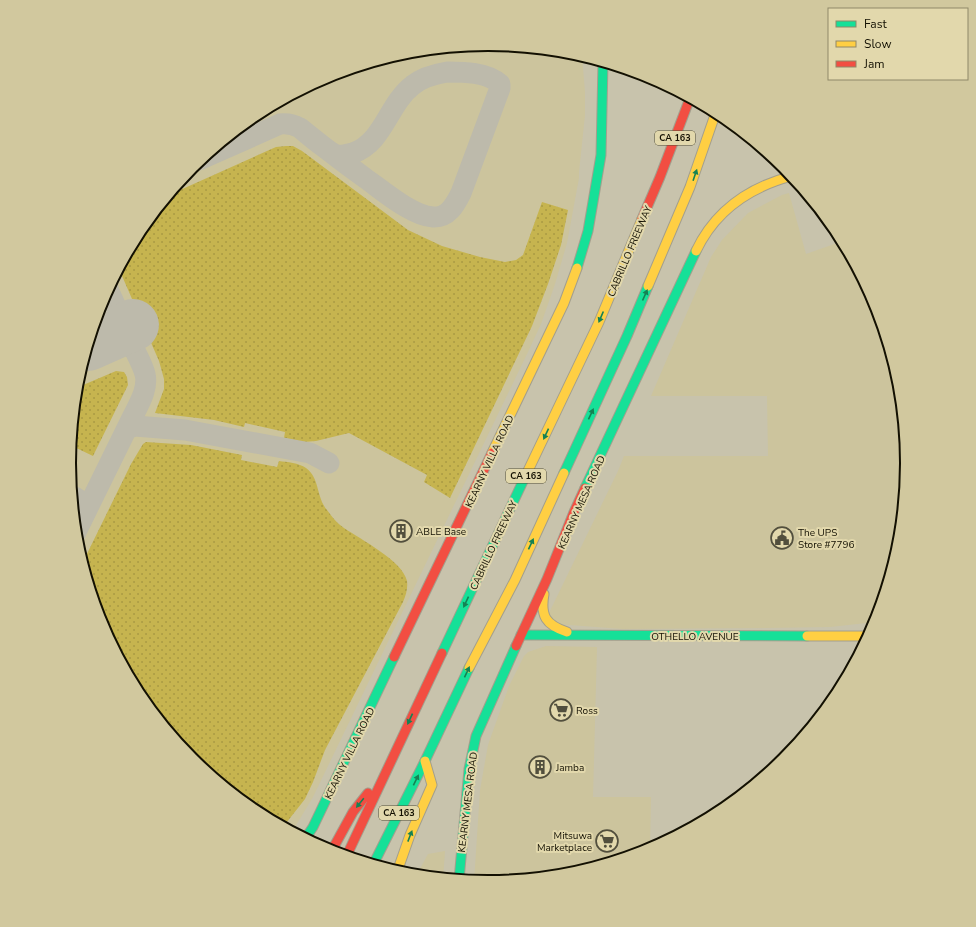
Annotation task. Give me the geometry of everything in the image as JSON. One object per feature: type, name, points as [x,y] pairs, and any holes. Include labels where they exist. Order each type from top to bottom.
[{"type":"main road","name":"KEARNY VILLA ROAD","points":[[308,834],[330,792],[564,302],[588,231],[601,156],[603,67]]},
{"type":"main road","name":"CABRILLO FREEWAY","points":[[348,852],[384,772],[599,322],[660,178],[688,103]]},
{"type":"main road","name":"CA 163","points":[[375,860],[425,761],[475,654],[514,580],[627,336],[690,187],[714,119]]},
{"type":"main road","name":"KEARNY MESA ROAD","points":[[459,875],[469,769],[476,736],[495,691],[547,579],[574,512],[700,243],[718,217],[748,193],[773,181],[785,178]]},
{"type":"main road","points":[[547,579],[542,604],[542,613],[546,621],[552,626],[561,630],[589,636]]},
{"type":"main road","name":"OTHELLO AVENUE","points":[[521,635],[862,636]]},
{"type":"main road","points":[[399,866],[410,836],[432,785],[425,761]]},
{"type":"main road","points":[[334,846],[353,812],[384,772]]},
{"type":"shaded area","points":[[488,51],[515,52],[583,62],[585,115],[579,178],[567,243],[541,324],[313,797],[295,827],[282,821],[237,791],[196,755],[161,715],[145,693],[118,646],[97,596],[83,544],[76,490],[76,437],[79,410],[83,383],[97,331],[118,281],[145,234],[161,212],[196,172],[216,153],[237,136],[282,106],[330,82],[355,73],[381,65],[434,55]]},
{"type":"shaded area","points":[[293,146],[302,151],[408,230],[442,246],[480,257],[505,262],[516,260],[523,255],[542,202],[568,210],[561,245],[532,326],[450,498],[424,482],[427,475],[349,433],[316,441],[303,442],[284,438],[285,432],[245,423],[244,427],[214,420],[155,413],[164,389],[164,379],[159,361],[121,275],[145,234],[180,190],[276,147]]},
{"type":"shaded area","points":[[789,193],[806,254],[837,243],[845,257],[858,281],[879,331],[893,383],[900,437],[900,490],[893,544],[879,596],[868,623],[830,627],[623,629],[556,624],[548,615],[624,456],[768,456],[767,396],[651,396],[711,257],[722,240],[748,213],[782,195]]},
{"type":"shaded area","points":[[116,371],[124,372],[127,377],[128,385],[93,456],[76,448],[83,385]]},
{"type":"shaded area","points":[[146,442],[191,445],[242,455],[241,460],[277,467],[279,461],[303,466],[314,477],[321,499],[335,520],[344,528],[390,558],[404,573],[407,586],[403,602],[325,750],[305,799],[286,823],[237,791],[216,774],[196,755],[161,715],[145,693],[118,646],[97,596],[86,556],[131,464],[143,444]]},
{"type":"shaded area","points":[[546,646],[597,647],[593,797],[651,797],[650,843],[595,862],[568,868],[515,875],[474,875],[480,790],[488,745],[509,686],[524,656],[528,652]]},
{"type":"shaded area","points":[[445,851],[443,873],[419,870],[428,854]]},
{"type":"taxiway","points":[[447,72],[468,73],[489,77],[500,84],[500,88],[461,193],[450,210],[438,217],[425,216],[388,195],[357,172],[332,153],[324,147],[316,141],[300,128],[334,154],[341,155],[353,153],[363,148],[372,140],[379,132],[397,102],[413,85],[429,76],[447,72]]},
{"type":"taxiway","points":[[218,152],[280,124],[290,124],[300,128]]},
{"type":"taxiway","points":[[111,296],[117,310],[118,321],[112,331],[105,337],[113,335],[120,336],[126,338],[132,344],[142,366],[146,380],[144,392],[130,422]]},
{"type":"taxiway","points":[[80,524],[130,422],[131,423]]},
{"type":"taxiway","points":[[125,432],[127,429],[135,426],[185,430],[310,453],[329,463]]},
{"type":"taxiway","points":[[77,498],[84,506],[86,511]]},
{"type":"runway","points":[[94,342],[133,325]]},
{"type":"traffic: fast","points":[[577,268],[588,231],[601,155],[603,67]]},
{"type":"traffic: fast","points":[[585,488],[696,251]]},
{"type":"traffic: fast","points":[[564,473],[627,336],[648,286]]},
{"type":"traffic: fast","points":[[442,653],[525,477]]},
{"type":"traffic: fast","points":[[521,635],[807,636]]},
{"type":"traffic: fast","points":[[459,875],[469,769],[476,736],[516,646]]},
{"type":"traffic: fast","points":[[308,834],[394,657]]},
{"type":"traffic: fast","points":[[375,860],[469,668]]},
{"type":"traffic: slow","points":[[648,286],[690,187],[714,119]]},
{"type":"traffic: slow","points":[[696,251],[713,224],[735,203],[762,187],[786,178]]},
{"type":"traffic: slow","points":[[525,477],[599,322],[642,219]]},
{"type":"traffic: slow","points":[[492,453],[564,303],[577,268]]},
{"type":"traffic: slow","points":[[469,668],[515,580],[564,473]]},
{"type":"traffic: slow","points":[[544,594],[543,608],[546,619],[549,623],[567,632]]},
{"type":"traffic: slow","points":[[807,636],[862,636]]},
{"type":"traffic: slow","points":[[399,866],[410,835],[432,785],[425,761]]},
{"type":"traffic: jam","points":[[642,219],[660,177],[688,103]]},
{"type":"traffic: jam","points":[[394,657],[492,453]]},
{"type":"traffic: jam","points":[[516,646],[547,579],[585,488]]},
{"type":"traffic: jam","points":[[349,852],[442,653]]},
{"type":"traffic: jam","points":[[334,846],[353,812],[368,793]]},
{"type":"place","name":"ABLE Base","points":[[401,531]]},
{"type":"place","name":"The UPS Store #7796","points":[[782,538]]},
{"type":"place","name":"Ross","points":[[561,710]]},
{"type":"place","name":"Jamba","points":[[540,767]]},
{"type":"place","name":"Mitsuwa Marketplace","points":[[607,841]]}]
